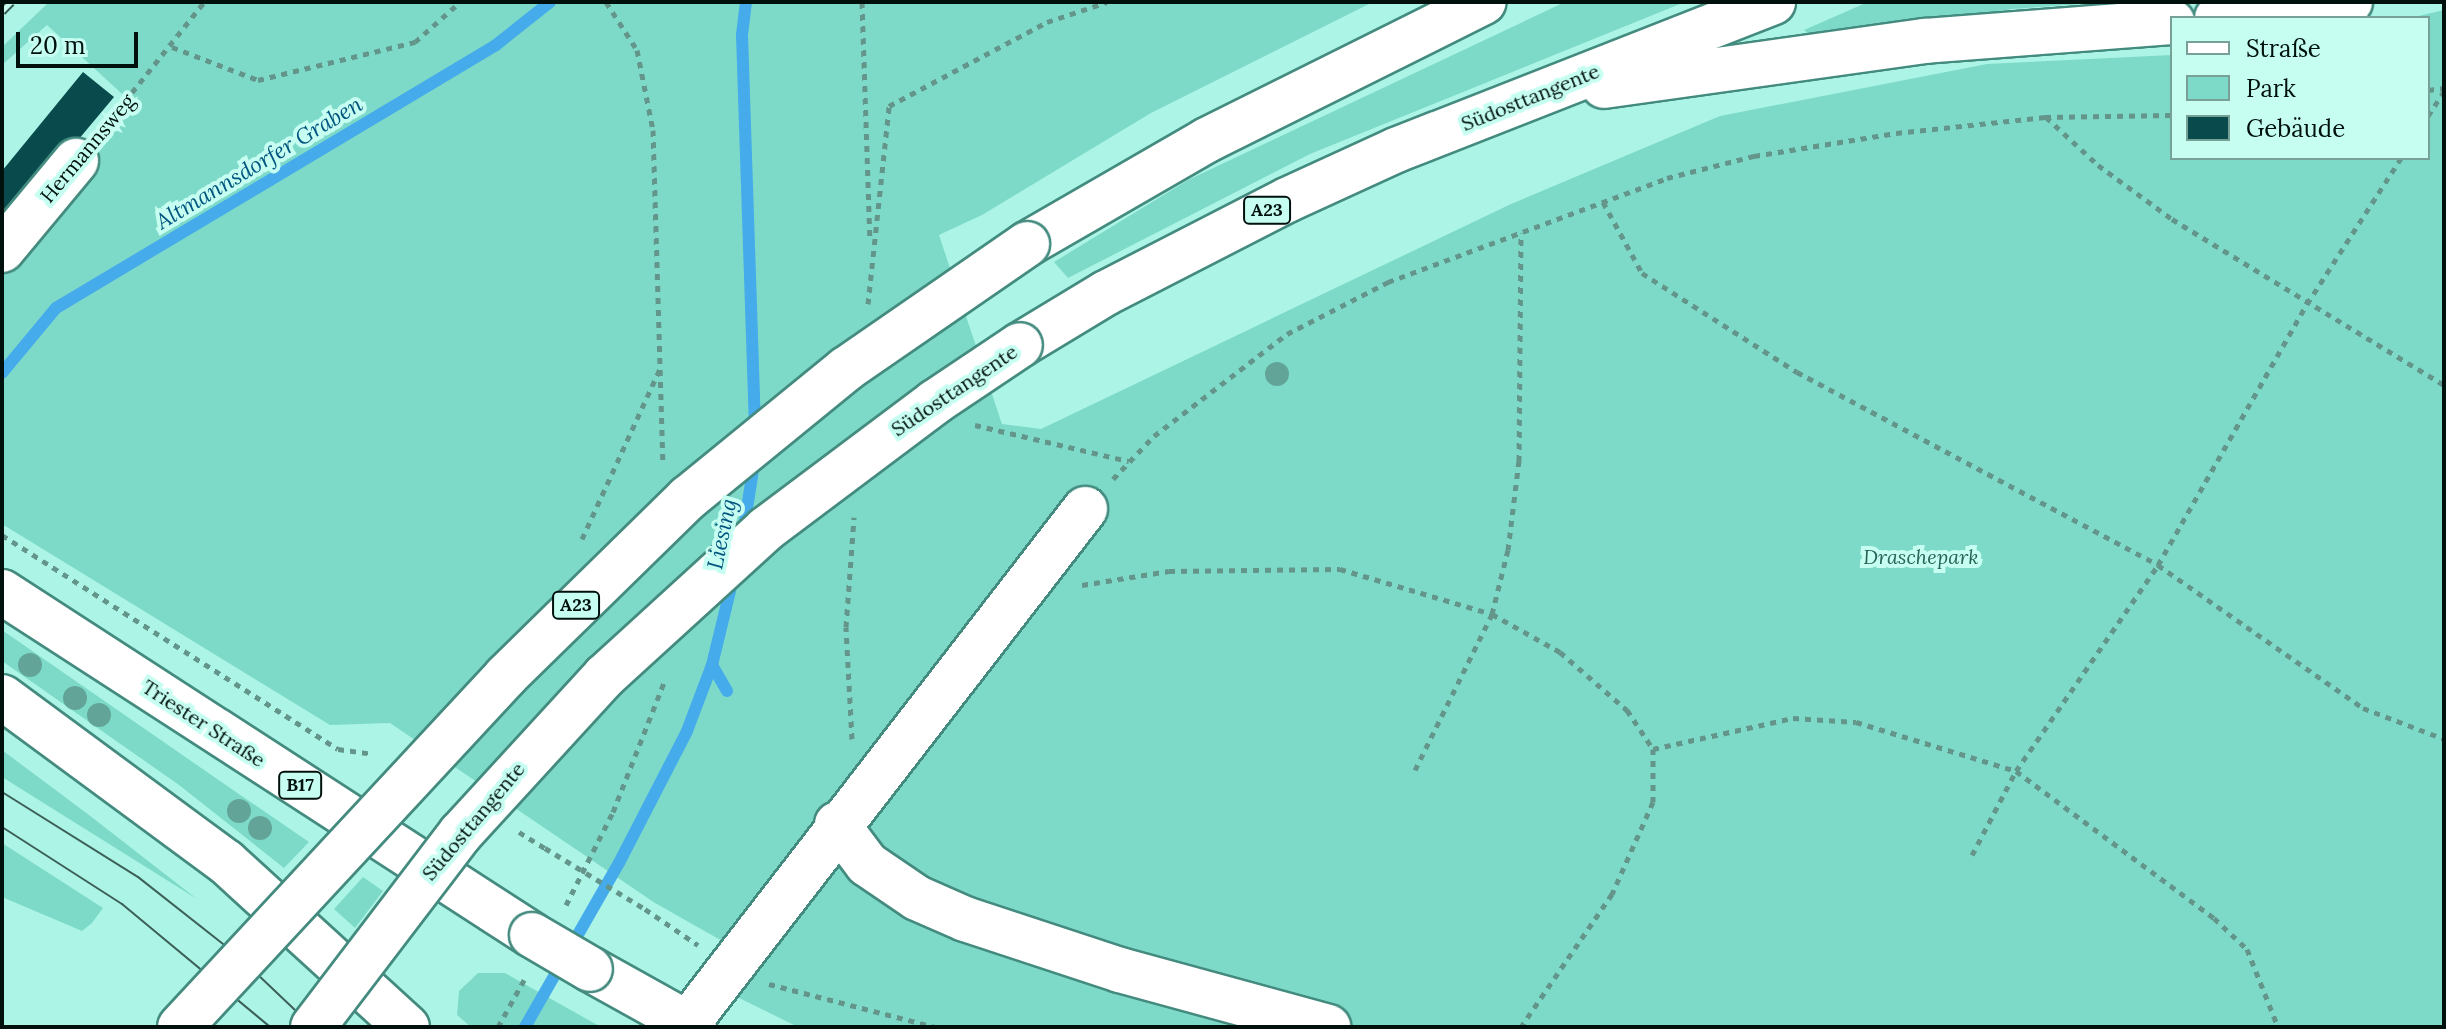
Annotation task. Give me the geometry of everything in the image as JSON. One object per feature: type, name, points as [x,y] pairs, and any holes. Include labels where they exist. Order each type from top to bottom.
[{"type":"main road","name":"A23","points":[[180,1027],[506,676],[688,498],[846,369],[1027,244],[1207,140],[1484,2]]},
{"type":"main road","name":"Südosttangente","points":[[313,1027],[461,833],[605,676],[766,529],[935,402],[1106,293],[1287,200],[1527,98],[1773,2]]},
{"type":"main road","points":[[2234,16],[2350,2]]},
{"type":"main road","points":[[1527,98],[1925,41],[2170,22]]},
{"type":"main road","name":"Hermannsweg","points":[[2,250],[76,161]]},
{"type":"main road","points":[[691,1026],[728,965],[1085,509]]},
{"type":"main road","name":"Triester Straße","points":[[2,592],[532,935],[691,1026]]},
{"type":"main road","points":[[2,697],[226,862],[407,1027]]},
{"type":"main road","points":[[837,824],[867,864],[917,898],[965,919],[1120,970],[1328,1027]]},
{"type":"path","name":"Hermannsweg","points":[[76,161],[172,47],[204,2]]},
{"type":"path","points":[[172,47],[258,80],[415,42],[460,2]]},
{"type":"path","points":[[862,2],[871,250],[889,106],[1047,22],[1107,2]]},
{"type":"path","points":[[607,3],[637,50],[653,130],[657,295]]},
{"type":"path","points":[[2430,113],[2444,90]]},
{"type":"path","points":[[1085,509],[1154,436],[1287,334],[1388,282],[1667,178],[1754,156],[2045,117],[2170,115]]},
{"type":"path","points":[[2045,117],[2098,165],[2172,219],[2444,385]]},
{"type":"path","points":[[1972,855],[2016,771],[2158,565],[2307,304],[2400,160]]},
{"type":"path","points":[[1603,202],[1642,273],[1797,372],[2158,565],[2363,708],[2444,739]]},
{"type":"path","points":[[1415,770],[1492,614],[1508,550],[1519,461],[1521,233]]},
{"type":"path","points":[[582,539],[660,368]]},
{"type":"path","points":[[2,535],[338,749],[373,754]]},
{"type":"path","points":[[1076,586],[1169,571],[1340,569],[1492,614],[1560,652],[1627,710],[1653,749],[1653,802],[1612,894],[1521,1027]]},
{"type":"path","points":[[846,627],[850,732],[865,790]]},
{"type":"path","points":[[1653,749],[1793,718],[1856,722],[2016,771],[2214,918],[2247,949],[2278,1027]]},
{"type":"path","points":[[518,831],[645,909],[728,965],[778,988],[935,1027]]},
{"type":"green space","name":"Draschepark","points":[[49,2],[1373,2],[1151,113],[982,215],[939,235],[1002,424],[1041,429],[1511,204],[1720,116],[1987,64],[2170,55],[2170,160],[2430,160],[2430,16],[2418,16],[2444,10],[2444,1027],[798,1027],[729,993],[724,942],[655,903],[390,723],[330,725],[2,524],[2,266],[133,104],[47,25],[2,65],[2,47]]},
{"type":"green space","points":[[1565,2],[1685,2],[1310,154],[1068,278],[1054,262],[1188,180]]},
{"type":"green space","points":[[1868,2],[2110,2],[2012,9],[1814,39],[1804,30]]},
{"type":"green space","points":[[2,630],[309,842],[284,868],[179,785],[2,661]]},
{"type":"green space","points":[[2,750],[89,815],[197,899],[2,777]]},
{"type":"green space","points":[[2,843],[103,908],[92,923],[82,931],[2,897]]},
{"type":"green space","points":[[363,877],[383,891],[355,928],[334,909]]},
{"type":"green space","points":[[478,973],[505,973],[601,1027],[471,1027],[457,1015],[459,991]]},
{"type":"building","points":[[83,72],[114,97],[2,231],[2,171]]},
{"type":"waterway","name":"Altmannsdorfer Graben","points":[[2,373],[56,308],[496,45],[550,2]]},
{"type":"waterway","name":"Liesing","points":[[746,2],[742,35],[755,431]]},
{"type":"waterway","name":"Liesing","points":[[743,534],[755,457]]},
{"type":"waterway","name":"Liesing","points":[[525,1027],[619,863],[687,731],[712,665],[734,575]]},
{"type":"waterway","points":[[712,665],[727,691]]},
{"type":"tram line","points":[[2,792],[138,877],[236,954],[313,1027]]},
{"type":"tram line","points":[[2,827],[122,904],[270,1027]]},
{"type":"railway","points":[[2,11],[11,2]]}]
